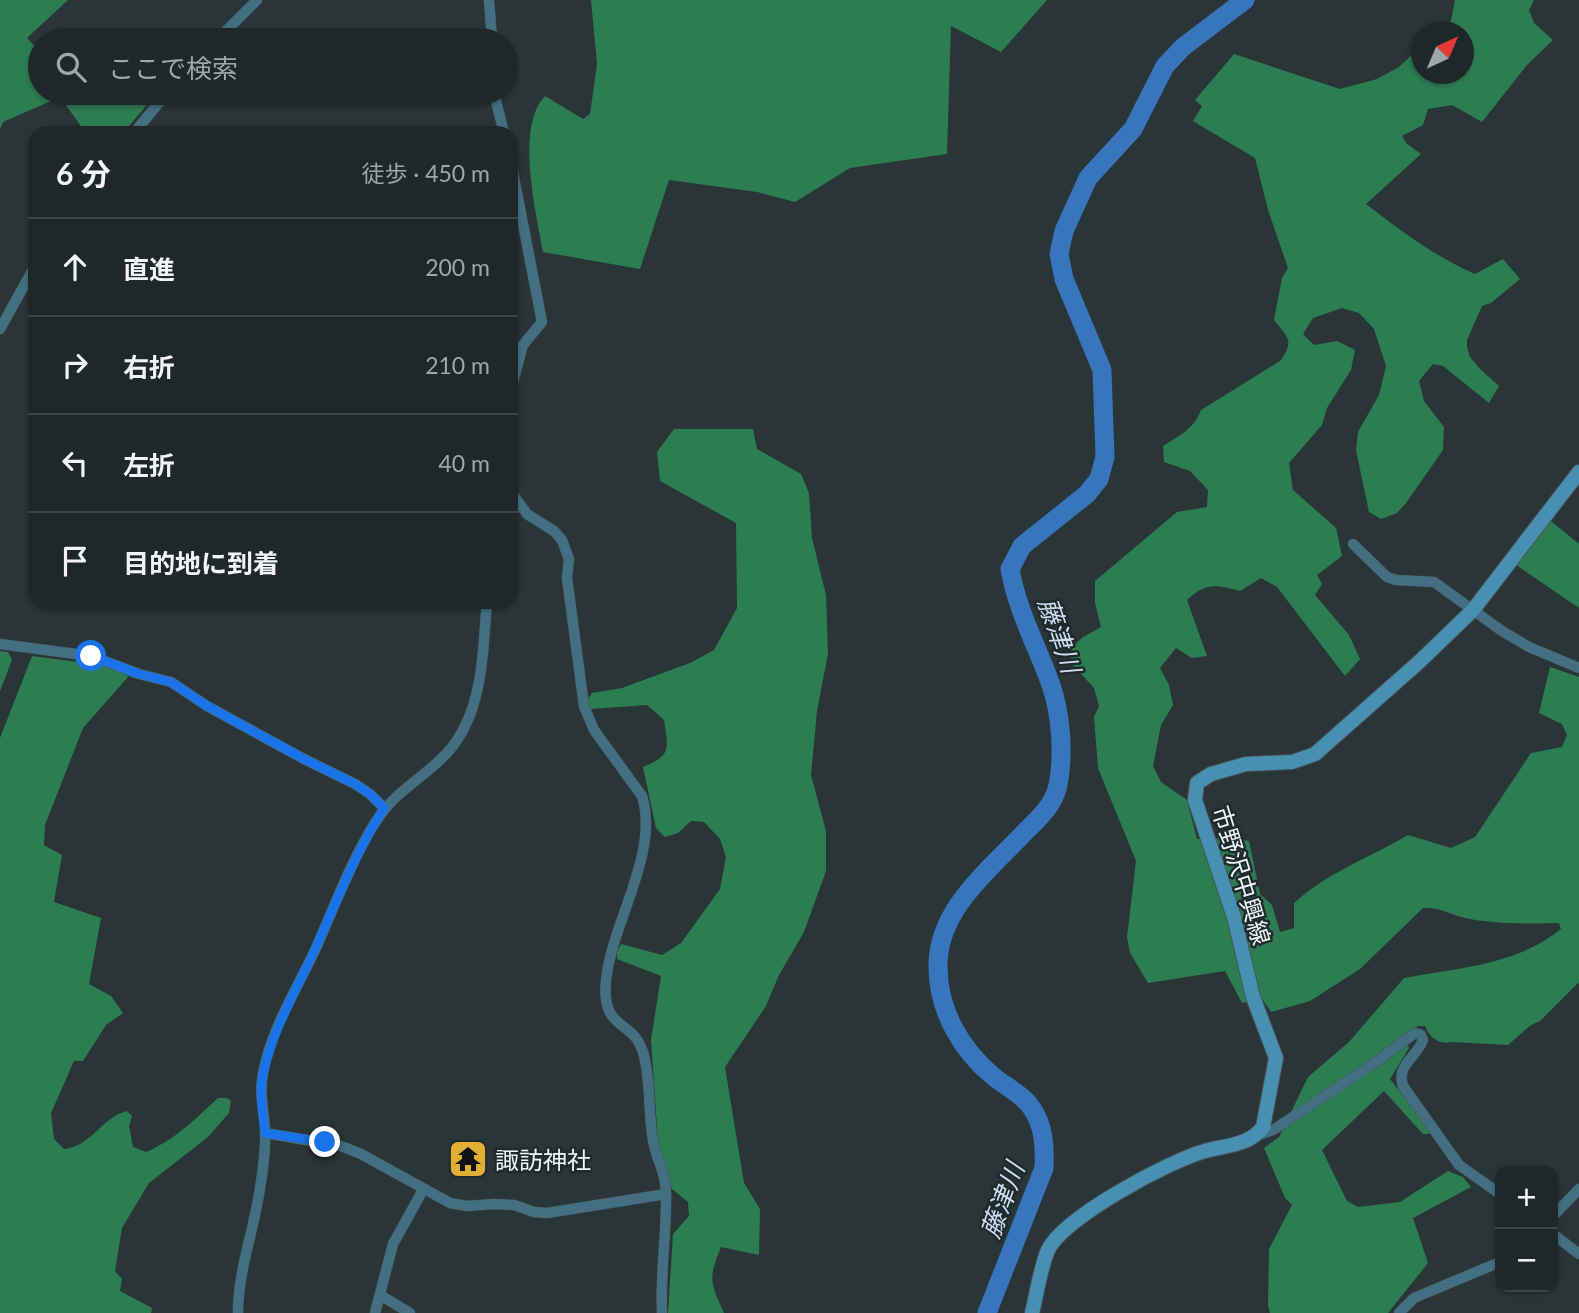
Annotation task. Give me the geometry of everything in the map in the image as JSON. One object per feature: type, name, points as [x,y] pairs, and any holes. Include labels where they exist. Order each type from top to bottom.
[{"type":"main road","name":"市野沢中興線","points":[[1257,1135],[1263,1127],[1276,1058],[1253,997],[1234,918],[1195,800],[1197,783],[1211,774],[1246,764],[1292,762],[1315,754],[1473,610],[1579,472]]},
{"type":"main road","points":[[1032,1313],[1048,1251],[1062,1231],[1091,1210],[1188,1156],[1247,1141],[1257,1135]]},
{"type":"street","points":[[229,28],[257,0]]},
{"type":"street","points":[[489,0],[491,28]]},
{"type":"street","points":[[140,126],[157,105]]},
{"type":"street","points":[[497,105],[502,126]]},
{"type":"street","points":[[518,198],[542,322],[523,345],[518,360]]},
{"type":"street","points":[[0,329],[28,279]]},
{"type":"street","points":[[518,502],[527,514],[554,531],[566,550],[569,559],[567,578],[584,706],[594,730],[642,796],[646,807],[645,838],[634,883],[611,954],[605,1000],[612,1019],[634,1035],[641,1044],[645,1059],[653,1144],[665,1174],[662,1313]]},
{"type":"street","points":[[1353,544],[1387,577],[1434,582],[1529,647],[1579,668]]},
{"type":"street","points":[[238,1313],[241,1273],[260,1190],[265,1133],[260,1088],[275,1035],[370,830],[384,808],[400,791],[441,759],[470,718],[477,695],[486,609]]},
{"type":"street","points":[[0,644],[91,656],[139,674],[171,682],[207,706],[355,784],[384,808]]},
{"type":"street","points":[[1257,1135],[1273,1130],[1415,1033],[1421,1035],[1423,1040],[1402,1068],[1400,1077],[1403,1086],[1459,1165],[1495,1190]]},
{"type":"street","points":[[265,1133],[341,1146],[361,1154],[450,1203],[467,1206],[494,1203],[547,1213],[666,1194]]},
{"type":"street","points":[[1558,1211],[1579,1189]]},
{"type":"street","points":[[375,1313],[393,1244],[423,1190]]},
{"type":"street","points":[[1558,1238],[1579,1254]]},
{"type":"street","points":[[1399,1313],[1421,1294],[1495,1264]]},
{"type":"street","points":[[380,1295],[410,1313]]},
{"type":"green space","points":[[0,0],[68,0],[38,28],[28,28],[28,105],[42,105],[3,122],[0,129]]},
{"type":"green space","points":[[591,0],[1047,0],[1001,52],[951,26],[947,154],[850,168],[795,202],[757,192],[669,180],[640,269],[543,252],[536,215],[529,148],[536,110],[545,96],[583,119],[590,114],[597,64]]},
{"type":"green space","points":[[1455,0],[1534,0],[1529,10],[1534,23],[1553,40],[1527,65],[1482,122],[1452,105],[1428,109],[1423,125],[1402,136],[1406,143],[1421,154],[1366,204],[1418,242],[1460,267],[1475,274],[1503,259],[1520,279],[1491,303],[1482,306],[1467,340],[1470,357],[1499,386],[1489,403],[1443,366],[1433,364],[1419,381],[1424,401],[1444,427],[1443,450],[1406,503],[1397,513],[1381,519],[1369,512],[1356,450],[1358,432],[1379,395],[1386,366],[1374,329],[1359,313],[1342,308],[1313,318],[1303,334],[1314,345],[1337,341],[1355,350],[1351,370],[1327,408],[1322,425],[1289,463],[1293,490],[1336,528],[1342,556],[1317,575],[1322,584],[1315,595],[1349,635],[1360,659],[1345,676],[1277,587],[1261,578],[1240,591],[1218,586],[1200,590],[1187,600],[1207,656],[1192,658],[1176,648],[1160,668],[1169,685],[1173,705],[1161,725],[1153,766],[1161,782],[1187,800],[1197,839],[1230,838],[1249,841],[1260,894],[1272,905],[1280,932],[1294,928],[1294,903],[1307,892],[1408,835],[1451,848],[1475,837],[1531,753],[1562,747],[1567,735],[1562,724],[1539,713],[1550,667],[1579,677],[1579,982],[1540,1021],[1531,1025],[1508,1045],[1443,1042],[1432,1037],[1425,1026],[1418,1026],[1404,1034],[1409,1048],[1390,1079],[1429,1128],[1429,1134],[1423,1134],[1384,1091],[1322,1150],[1347,1201],[1358,1207],[1400,1202],[1448,1171],[1463,1177],[1471,1187],[1413,1218],[1428,1263],[1388,1313],[1270,1313],[1269,1249],[1292,1205],[1285,1198],[1264,1148],[1279,1137],[1308,1077],[1349,1042],[1404,978],[1466,968],[1506,958],[1544,941],[1561,929],[1559,923],[1487,921],[1423,908],[1360,969],[1310,1001],[1271,1012],[1262,999],[1242,1003],[1225,971],[1148,983],[1130,953],[1127,937],[1136,861],[1098,768],[1094,717],[1099,706],[1094,688],[1071,663],[1070,649],[1083,637],[1101,627],[1095,603],[1095,581],[1177,512],[1207,507],[1208,490],[1190,471],[1164,462],[1163,446],[1190,427],[1201,410],[1280,361],[1288,344],[1286,335],[1274,320],[1282,278],[1288,268],[1268,210],[1255,158],[1193,121],[1202,106],[1195,100],[1234,54],[1340,89],[1377,79],[1399,67],[1411,56],[1411,84],[1474,84],[1474,21],[1451,21]]},
{"type":"green space","points":[[66,105],[147,105],[129,126],[81,126]]},
{"type":"green space","points":[[674,429],[753,429],[757,449],[801,474],[809,493],[812,538],[826,595],[828,654],[817,711],[811,775],[826,831],[826,871],[804,932],[779,975],[766,1006],[725,1067],[744,1183],[760,1209],[759,1255],[721,1247],[717,1258],[712,1280],[724,1313],[668,1313],[673,1234],[689,1216],[688,1202],[672,1189],[658,1141],[651,1040],[661,976],[617,959],[617,952],[621,944],[662,955],[681,943],[720,889],[726,857],[720,839],[704,822],[691,821],[678,833],[665,837],[656,828],[643,767],[659,759],[666,750],[664,720],[647,705],[590,709],[588,699],[592,693],[622,688],[690,663],[714,650],[737,608],[736,523],[660,481],[657,452]]},
{"type":"green space","points":[[1551,521],[1579,544],[1579,608],[1516,565]]},
{"type":"green space","points":[[0,651],[8,652],[12,660],[0,691]]},
{"type":"green space","points":[[32,656],[122,668],[128,677],[83,728],[45,825],[44,845],[62,855],[54,902],[101,918],[89,984],[111,996],[123,1013],[106,1025],[83,1061],[74,1061],[51,1113],[54,1139],[64,1149],[74,1147],[118,1114],[127,1111],[132,1116],[129,1126],[133,1147],[146,1152],[175,1135],[218,1098],[231,1101],[229,1113],[208,1137],[149,1183],[122,1228],[115,1271],[122,1279],[120,1291],[152,1308],[151,1313],[0,1313],[0,738]]},
{"type":"waterway","name":"藤津川","points":[[987,1313],[1044,1168],[1043,1136],[1039,1121],[1028,1103],[982,1066],[962,1042],[942,999],[938,967],[940,946],[956,909],[981,876],[1036,822],[1053,799],[1058,785],[1061,747],[1057,708],[1051,685],[1017,599],[1010,569],[1022,546],[1087,494],[1099,479],[1105,457],[1102,370],[1064,279],[1059,254],[1064,231],[1088,178],[1133,129],[1165,66],[1183,47],[1245,0]]},
{"type":"place","name":"諏訪神社","points":[[468,1159]]},
{"type":"route","points":[[91,656],[139,674],[171,682],[207,706],[355,784],[384,808],[359,851],[285,1011],[260,1088],[265,1133],[325,1142]]}]
